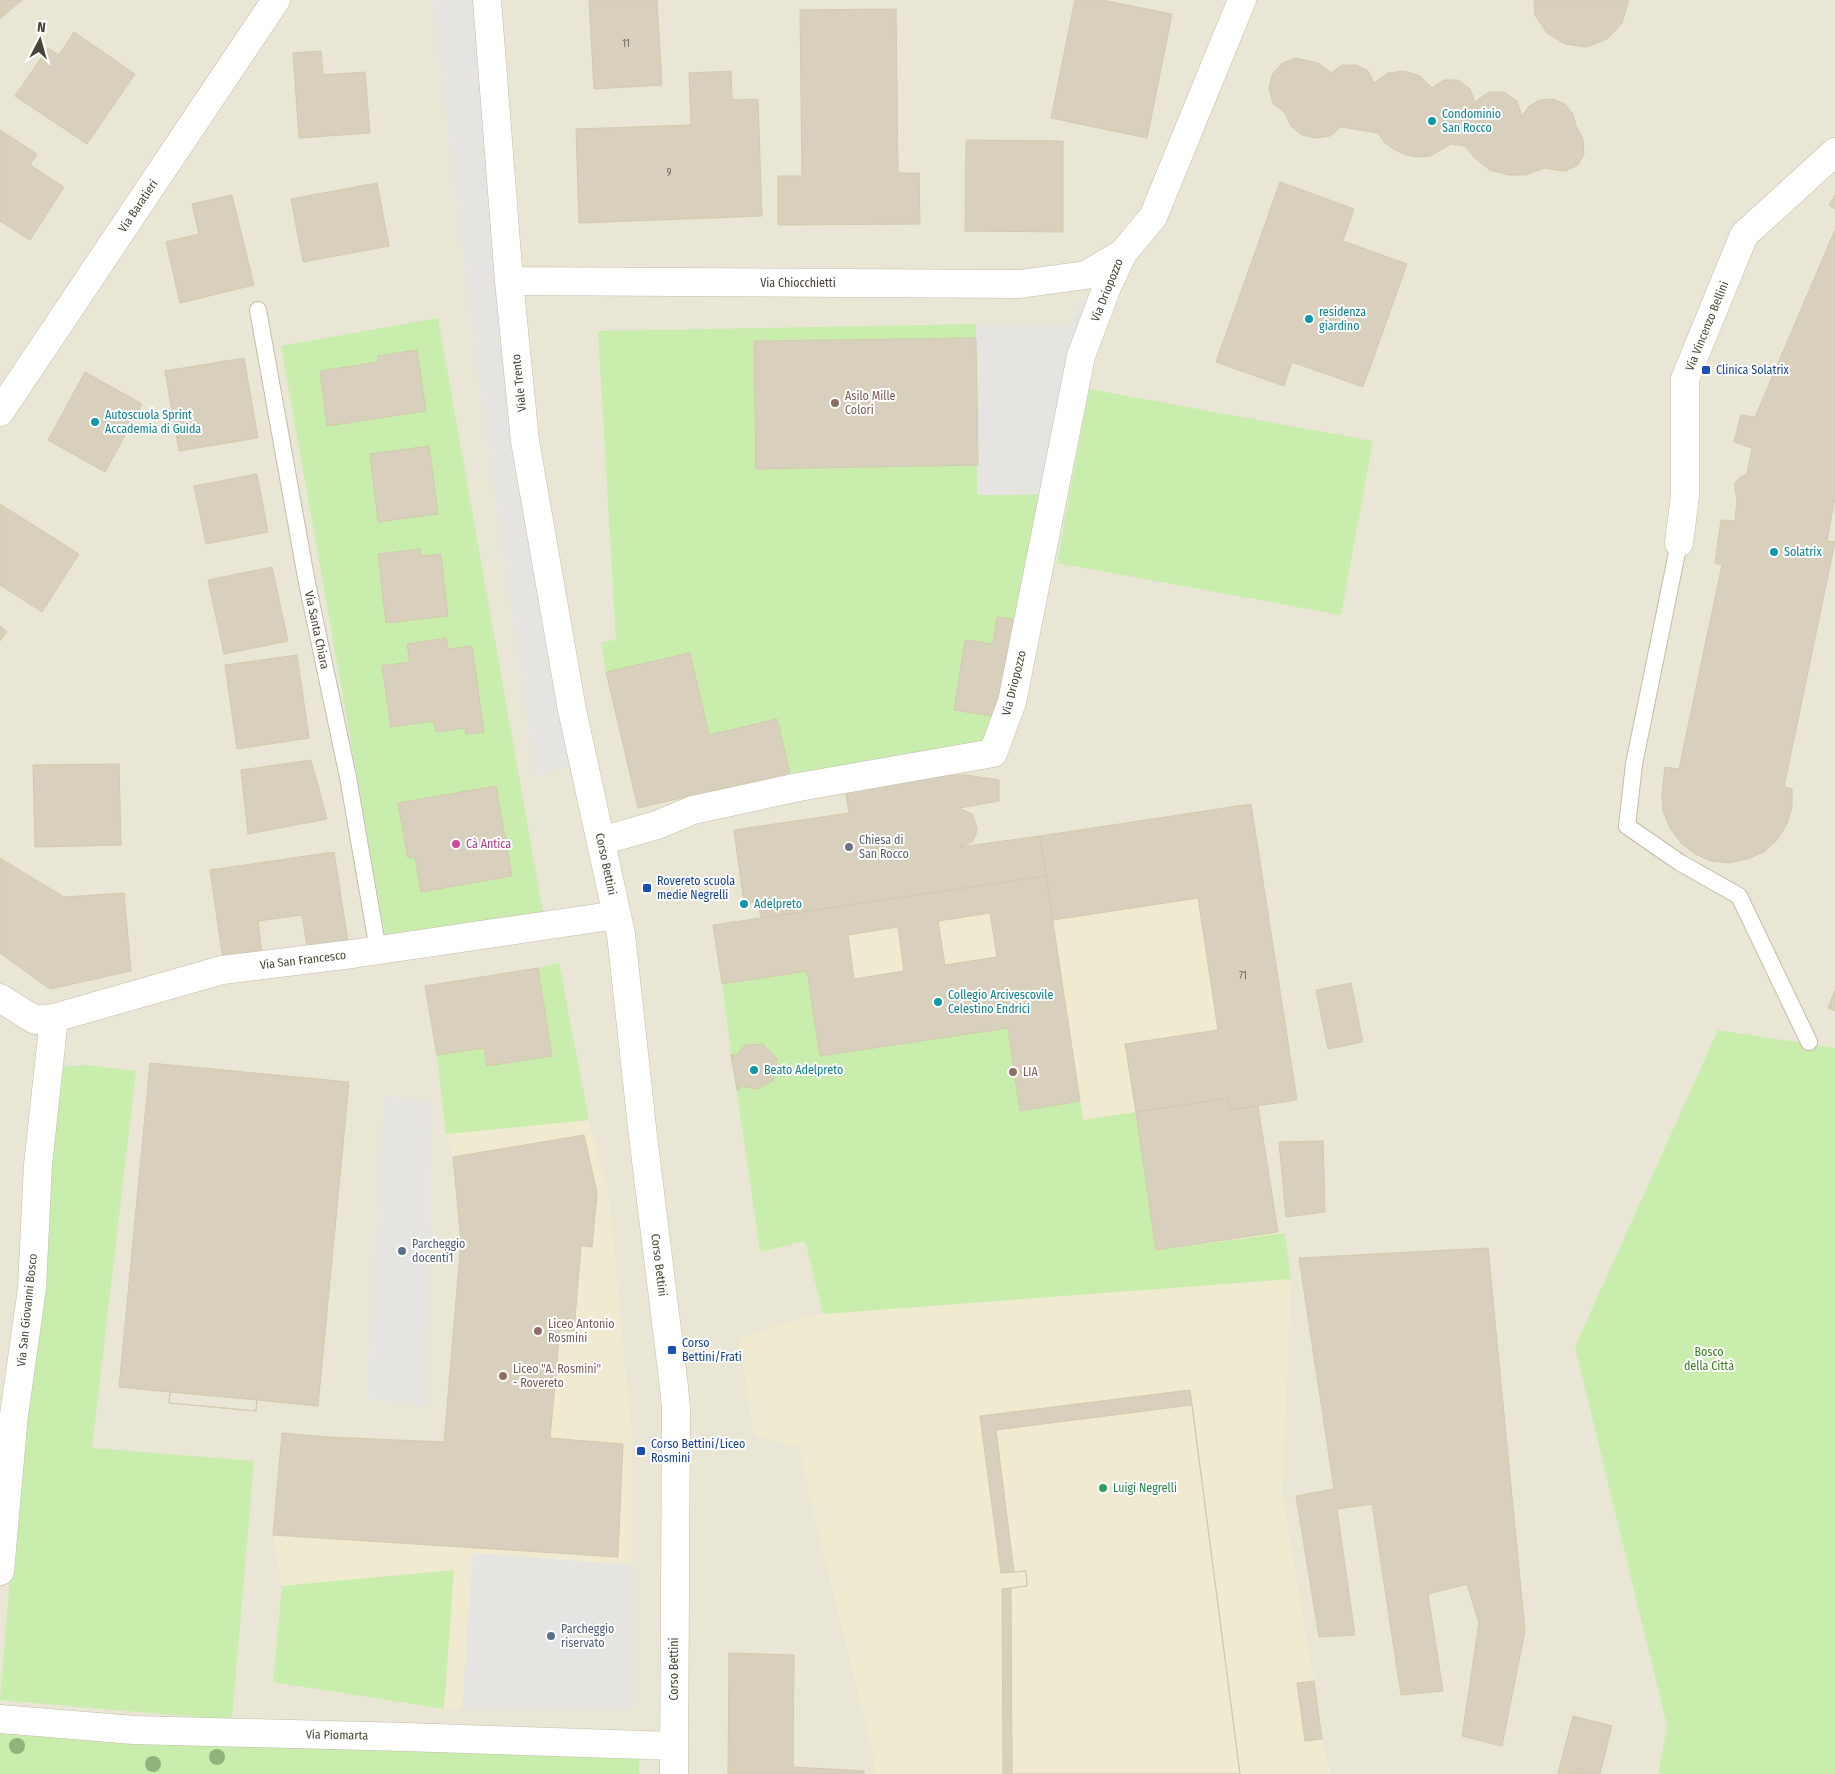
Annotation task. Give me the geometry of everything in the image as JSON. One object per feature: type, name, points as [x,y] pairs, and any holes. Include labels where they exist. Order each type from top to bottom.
[{"type":"street","name":"Via Baratieri","points":[[0,412],[276,0]]},
{"type":"street","name":"Viale Trento","points":[[487,0],[509,281],[525,441],[570,700],[584,762]]},
{"type":"street","name":"Via Driopozzo","points":[[601,841],[657,825],[693,810],[799,787],[993,753],[1012,702],[1081,356],[1107,287],[1123,253],[1154,218],[1242,0]]},
{"type":"street","name":"Via Vincenzo Bellini","points":[[1679,543],[1685,496],[1685,379],[1744,235],[1835,152]]},
{"type":"street","name":"Via Driopozzo","points":[[1086,275],[1123,253]]},
{"type":"street","name":"Via Chiocchietti","points":[[509,281],[1020,284],[1086,275]]},
{"type":"street","name":"Corso Bettini","points":[[584,762],[618,915],[676,1408],[674,1774]]},
{"type":"street","name":"Via San Francesco","points":[[0,998],[35,1020],[54,1018],[222,970],[378,950],[618,915]]},
{"type":"street","name":"Via San Giovanni Bosco","points":[[0,1572],[14,1415],[32,1288],[38,1165],[54,1018]]},
{"type":"street","name":"Via Piomarta","points":[[0,1719],[134,1730],[674,1746]]},
{"type":"lane","name":"Via Santa Chiara","points":[[258,310],[307,583],[348,777],[378,950]]},
{"type":"lane","points":[[1679,543],[1634,764],[1628,826],[1679,862],[1739,896],[1809,1042]]},
{"type":"shaded area","points":[[0,0],[1835,0],[1835,1048],[1717,1031],[1667,1726],[1658,1774],[0,1774]]},
{"type":"shaded area","points":[[432,0],[487,0],[509,281],[584,762],[535,776],[478,379]]},
{"type":"shaded area","points":[[1104,285],[1047,494],[977,495],[976,324],[1069,325],[1081,301]]},
{"type":"shaded area","points":[[1251,804],[1297,1100],[1258,1107],[1278,1232],[1285,1233],[1291,1279],[1282,1494],[1322,1739],[1330,1774],[875,1774],[874,1759],[798,1447],[754,1436],[739,1338],[778,1325],[823,1314],[805,1241],[760,1252],[713,925],[1046,876],[1040,836]]},
{"type":"shaded area","name":"Parcheggio docenti1","points":[[384,1095],[433,1103],[427,1406],[366,1399]]},
{"type":"shaded area","name":"Liceo Antonio Rosmini","points":[[589,1120],[608,1189],[632,1435],[634,1708],[444,1709],[273,1682],[282,1586],[273,1535],[282,1433],[444,1442],[461,1241],[453,1157],[446,1134]]},
{"type":"shaded area","name":"Parcheggio riservato","points":[[473,1553],[634,1565],[634,1708],[462,1709]]},
{"type":"green space","points":[[438,318],[543,912],[386,939],[281,346]]},
{"type":"green space","points":[[976,324],[976,338],[754,341],[756,469],[978,465],[978,495],[1047,494],[1019,620],[993,644],[965,640],[955,710],[998,717],[987,747],[803,773],[790,773],[777,720],[709,735],[689,653],[606,672],[601,642],[616,640],[598,331]]},
{"type":"green space","points":[[1089,389],[1373,441],[1341,615],[1057,563]]},
{"type":"green space","points":[[559,963],[589,1120],[446,1134],[437,1055],[484,1048],[487,1066],[552,1056],[538,968]]},
{"type":"green space","points":[[807,971],[820,1056],[1008,1028],[1020,1110],[1080,1101],[1083,1120],[1136,1112],[1156,1250],[1285,1233],[1291,1279],[823,1314],[805,1241],[760,1252],[722,984]]},
{"type":"green space","name":"Bosco della Città","points":[[1718,1030],[1835,1048],[1835,1774],[1658,1774],[1667,1726],[1575,1347]]},
{"type":"green space","points":[[87,1065],[136,1071],[92,1448],[254,1461],[232,1720],[0,1700],[28,1361],[61,1067]]},
{"type":"green space","points":[[454,1570],[444,1709],[273,1682],[282,1586]]},
{"type":"green space","points":[[0,1733],[639,1758],[639,1774],[0,1774]]},
{"type":"building","points":[[0,0],[22,0],[0,19]]},
{"type":"building","points":[[589,0],[657,0],[662,85],[594,89]]},
{"type":"building","points":[[1075,0],[1102,0],[1172,14],[1147,138],[1051,118]]},
{"type":"building","points":[[1534,0],[1628,0],[1628,3],[1622,23],[1607,39],[1587,47],[1565,44],[1547,33],[1535,15]]},
{"type":"building","points":[[896,9],[898,173],[919,173],[920,224],[778,225],[778,176],[802,176],[800,10]]},
{"type":"building","points":[[74,32],[135,74],[87,144],[15,96],[48,48],[59,55]]},
{"type":"building","points":[[321,51],[323,75],[365,72],[370,133],[299,138],[293,53]]},
{"type":"building","name":"Condominio San Rocco","points":[[1295,58],[1318,63],[1331,73],[1342,65],[1356,65],[1368,71],[1374,83],[1388,73],[1404,71],[1420,76],[1432,88],[1444,80],[1458,80],[1470,89],[1475,102],[1489,92],[1504,92],[1517,101],[1522,116],[1529,106],[1540,100],[1553,99],[1565,104],[1573,114],[1576,126],[1583,139],[1584,154],[1578,165],[1565,171],[1544,168],[1526,175],[1508,175],[1490,170],[1475,158],[1465,146],[1451,144],[1430,156],[1418,157],[1406,155],[1395,150],[1385,143],[1378,133],[1341,127],[1330,136],[1316,138],[1302,135],[1291,126],[1285,113],[1273,103],[1269,89],[1272,75],[1281,64]]},
{"type":"building","points":[[731,71],[732,100],[758,99],[762,216],[579,223],[576,129],[691,125],[689,73]]},
{"type":"building","points":[[0,130],[37,154],[30,165],[64,187],[30,240],[0,221]]},
{"type":"building","points":[[966,140],[1063,141],[1063,232],[965,231]]},
{"type":"building","name":"residenza giardino","points":[[1280,182],[1354,209],[1343,241],[1407,264],[1363,387],[1292,362],[1284,386],[1216,362]]},
{"type":"building","points":[[377,183],[389,246],[303,262],[291,199]]},
{"type":"building","points":[[232,195],[254,285],[180,303],[166,242],[199,234],[192,204]]},
{"type":"building","points":[[1835,195],[1835,209],[1829,205]]},
{"type":"building","name":"Solatrix","points":[[1835,230],[1835,502],[1827,541],[1835,542],[1784,787],[1792,789],[1792,807],[1787,824],[1777,840],[1764,852],[1747,859],[1729,863],[1711,861],[1695,854],[1681,843],[1670,828],[1663,811],[1662,793],[1665,767],[1679,769],[1722,565],[1715,563],[1721,520],[1735,521],[1737,498],[1735,483],[1740,477],[1747,474],[1752,448],[1734,442],[1741,415],[1755,417]]},
{"type":"building","points":[[976,338],[978,465],[756,469],[754,341]]},
{"type":"building","points":[[417,350],[426,411],[327,426],[320,371],[379,362],[377,356]]},
{"type":"building","points":[[244,358],[258,438],[179,451],[165,371]]},
{"type":"building","name":"Autoscuola Sprint Accademia di Guida","points":[[85,372],[142,404],[105,472],[48,440]]},
{"type":"building","points":[[429,446],[438,514],[378,522],[370,454]]},
{"type":"building","points":[[257,474],[268,532],[206,544],[194,486]]},
{"type":"building","points":[[0,504],[79,554],[42,612],[0,585]]},
{"type":"building","points":[[420,549],[421,556],[441,554],[448,616],[386,623],[378,554]]},
{"type":"building","points":[[272,567],[288,641],[224,654],[208,580]]},
{"type":"building","points":[[997,617],[1019,620],[998,717],[954,710],[965,640],[993,644]]},
{"type":"building","points":[[0,626],[7,632],[0,641]]},
{"type":"building","points":[[446,638],[448,649],[472,646],[484,732],[466,734],[465,728],[436,732],[434,721],[391,727],[382,666],[410,662],[407,644]]},
{"type":"building","points":[[690,653],[709,735],[777,719],[790,773],[638,808],[606,672]]},
{"type":"building","points":[[297,655],[309,738],[237,749],[225,665]]},
{"type":"building","points":[[311,760],[327,819],[248,834],[241,770]]},
{"type":"building","points":[[119,764],[121,845],[35,847],[33,765]]},
{"type":"building","name":"Chiesa di San Rocco","points":[[966,775],[999,780],[999,801],[959,808],[972,814],[977,828],[972,842],[960,847],[1040,836],[1046,876],[761,918],[758,902],[744,904],[734,830],[849,813],[845,788],[928,776]]},
{"type":"building","name":"Cà Antica","points":[[496,786],[512,876],[421,892],[415,857],[408,858],[398,803]]},
{"type":"building","points":[[1251,804],[1297,1100],[1230,1110],[1229,1098],[1136,1112],[1125,1044],[1218,1030],[1198,898],[1053,920],[1040,836]]},
{"type":"building","points":[[334,852],[348,941],[307,947],[302,915],[258,921],[262,954],[223,960],[210,870]]},
{"type":"building","points":[[0,858],[64,897],[124,893],[131,971],[50,989],[0,953]]},
{"type":"building","name":"Collegio Arcivescovile Celestino Endrici","points":[[1046,876],[1080,1101],[1020,1111],[1008,1028],[820,1056],[807,971],[722,984],[713,925]],"holes":[[[990,913],[997,957],[945,965],[938,921]],[[898,927],[904,971],[854,979],[848,935]]]},
{"type":"building","points":[[538,968],[552,1056],[487,1066],[484,1048],[437,1055],[425,986]]},
{"type":"building","points":[[1351,983],[1363,1042],[1328,1049],[1316,990]]},
{"type":"building","points":[[1835,990],[1835,1011],[1828,1008]]},
{"type":"building","name":"Beato Adelpreto","points":[[763,1044],[777,1059],[773,1081],[757,1089],[739,1086],[740,1090],[737,1090],[731,1055],[734,1054],[734,1058],[745,1045]]},
{"type":"building","points":[[150,1063],[349,1082],[318,1406],[257,1400],[256,1411],[169,1403],[170,1392],[119,1387]]},
{"type":"building","points":[[1229,1098],[1230,1110],[1258,1106],[1278,1232],[1156,1250],[1136,1112]]},
{"type":"building","name":"Liceo \"A. Rosmini\" - Rovereto","points":[[584,1135],[597,1193],[592,1247],[581,1246],[574,1331],[560,1330],[550,1438],[623,1444],[618,1557],[273,1535],[282,1433],[444,1442],[461,1241],[453,1157]]},
{"type":"building","points":[[1323,1141],[1325,1212],[1286,1217],[1279,1142]]},
{"type":"building","points":[[1488,1248],[1525,1631],[1502,1746],[1462,1736],[1479,1623],[1467,1584],[1428,1594],[1443,1691],[1401,1695],[1372,1504],[1337,1509],[1355,1635],[1319,1637],[1296,1496],[1334,1489],[1299,1258]]},
{"type":"building","name":"Luigi Negrelli","points":[[1190,1390],[1240,1774],[1003,1774],[1002,1589],[1027,1586],[1026,1571],[1001,1573],[980,1416]]},
{"type":"building","points":[[170,1392],[257,1400],[256,1411],[169,1403]]},
{"type":"building","name":"Luigi Negrelli","points":[[1192,1405],[1240,1774],[1012,1774],[1011,1588],[1027,1586],[1026,1571],[1014,1572],[996,1430]]},
{"type":"building","points":[[729,1653],[794,1655],[793,1767],[864,1771],[864,1774],[728,1774]]},
{"type":"building","points":[[1314,1681],[1322,1739],[1305,1741],[1297,1683]]},
{"type":"building","points":[[1573,1716],[1612,1726],[1600,1774],[1558,1773]]},
{"type":"place","name":"Condominio San Rocco","points":[[1432,121]]},
{"type":"place","name":"residenza giardino","points":[[1309,319]]},
{"type":"place","name":"Clinica Solatrix","points":[[1706,370]]},
{"type":"place","name":"Asilo Mille Colori","points":[[835,403]]},
{"type":"place","name":"Autoscuola Sprint Accademia di Guida","points":[[95,422]]},
{"type":"place","name":"Solatrix","points":[[1774,552]]},
{"type":"place","name":"Cà Antica","points":[[456,844]]},
{"type":"place","name":"Chiesa di San Rocco","points":[[849,847]]},
{"type":"place","name":"Rovereto scuola medie Negrelli","points":[[647,888]]},
{"type":"place","name":"Adelpreto","points":[[744,904]]},
{"type":"place","name":"Collegio Arcivescovile Celestino Endrici","points":[[938,1002]]},
{"type":"place","name":"Beato Adelpreto","points":[[754,1070]]},
{"type":"place","name":"LIA","points":[[1013,1072]]},
{"type":"place","name":"Parcheggio docenti1","points":[[402,1251]]},
{"type":"place","name":"Liceo Antonio Rosmini","points":[[538,1331]]},
{"type":"place","name":"Corso Bettini/Frati","points":[[672,1350]]},
{"type":"place","name":"Liceo \"A. Rosmini\" - Rovereto","points":[[503,1376]]},
{"type":"place","name":"Corso Bettini/Liceo Rosmini","points":[[641,1451]]},
{"type":"place","name":"Luigi Negrelli","points":[[1103,1488]]},
{"type":"place","name":"Parcheggio riservato","points":[[551,1636]]}]
